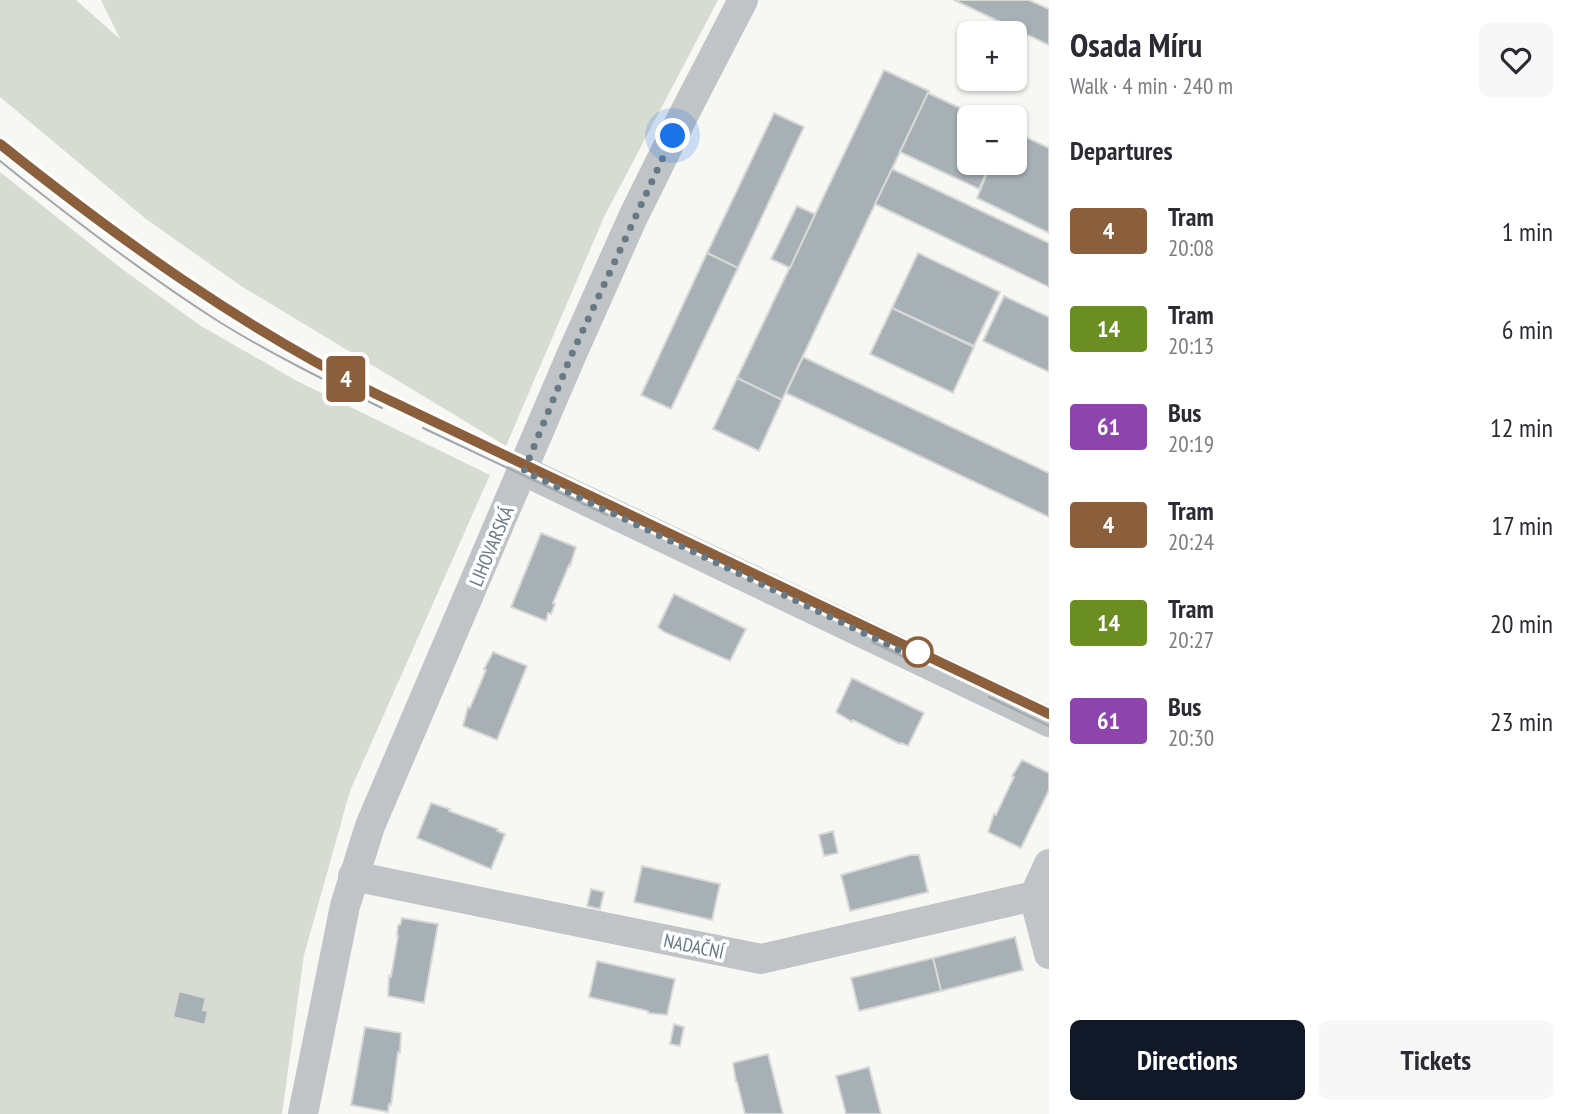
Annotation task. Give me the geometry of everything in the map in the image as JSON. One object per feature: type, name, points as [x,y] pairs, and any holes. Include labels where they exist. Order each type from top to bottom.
[{"type":"street","name":"LIHOVARSKÁ","points":[[303,1114],[338,936],[353,876],[370,826],[571,356],[682,116],[743,0]]},
{"type":"street","points":[[524,471],[1049,722]]},
{"type":"street","points":[[1049,864],[1034,896],[1049,954]]},
{"type":"street","name":"NADAČNÍ","points":[[353,876],[761,959],[1034,896]]},
{"type":"shaded area","points":[[0,0],[76,0],[120,39],[101,0],[718,0],[604,217],[506,446],[241,286],[146,219],[0,97]]},
{"type":"shaded area","points":[[0,172],[122,269],[201,326],[297,381],[490,475],[350,791],[304,955],[282,1114],[0,1114]]},
{"type":"building","points":[[954,0],[1029,0],[1049,9],[1049,45],[1027,35],[1027,21],[998,21]]},
{"type":"building","points":[[884,70],[929,91],[782,400],[737,378]]},
{"type":"building","points":[[928,93],[957,107],[957,175],[985,175],[979,189],[900,152]]},
{"type":"building","points":[[774,113],[804,127],[738,268],[707,253]]},
{"type":"building","points":[[1027,138],[1049,148],[1049,233],[977,198],[986,175],[1027,175]]},
{"type":"building","points":[[892,169],[1049,243],[1049,287],[875,204]]},
{"type":"building","points":[[797,206],[815,214],[790,268],[771,259]]},
{"type":"building","points":[[707,253],[738,268],[671,409],[641,395]]},
{"type":"building","points":[[918,253],[1000,292],[974,346],[892,308]]},
{"type":"building","points":[[1004,296],[1049,317],[1049,372],[983,341]]},
{"type":"building","points":[[892,308],[974,347],[953,393],[870,354]]},
{"type":"building","points":[[803,357],[1049,473],[1049,517],[786,393]]},
{"type":"building","points":[[737,378],[782,400],[759,451],[713,429]]},
{"type":"building","points":[[541,533],[576,547],[546,621],[511,607]]},
{"type":"building","points":[[674,594],[746,629],[730,661],[658,627]]},
{"type":"building","points":[[493,652],[527,666],[497,740],[463,726],[468,707],[470,708]]},
{"type":"building","points":[[852,678],[924,713],[908,746],[853,720],[852,722],[836,712]]},
{"type":"building","points":[[1022,760],[1049,773],[1049,790],[1021,848],[988,832],[994,814],[996,815],[1014,777],[1012,776]]},
{"type":"building","points":[[431,803],[505,834],[491,869],[417,838]]},
{"type":"building","points":[[833,831],[838,853],[824,856],[819,835]]},
{"type":"building","points":[[919,855],[928,892],[850,911],[841,875]]},
{"type":"building","points":[[642,866],[720,884],[712,920],[634,902]]},
{"type":"building","points":[[591,889],[604,892],[600,909],[587,906]]},
{"type":"building","points":[[402,918],[438,924],[424,1003],[388,996],[398,925]]},
{"type":"building","points":[[1015,937],[1023,970],[941,991],[933,958]]},
{"type":"building","points":[[933,958],[941,991],[859,1011],[851,978]]},
{"type":"building","points":[[597,961],[675,979],[667,1015],[648,1013],[589,997]]},
{"type":"building","points":[[179,991],[206,998],[203,1010],[208,1011],[205,1025],[173,1017]]},
{"type":"building","points":[[674,1024],[684,1027],[680,1046],[670,1044]]},
{"type":"building","points":[[365,1027],[401,1033],[400,1053],[398,1052],[388,1112],[351,1105]]},
{"type":"building","points":[[768,1054],[783,1114],[745,1114],[733,1063]]},
{"type":"building","points":[[869,1067],[881,1114],[846,1114],[836,1076]]},
{"type":"tram line","points":[[0,144],[182,279],[228,310],[325,367],[376,394],[1049,714]]},
{"type":"tram line","name":"4","points":[[0,144],[162,268],[311,361],[1049,714]]},
{"type":"tram line","points":[[0,161],[108,245],[221,323],[382,408]]},
{"type":"tram line","points":[[423,428],[607,515]]},
{"type":"tram line","points":[[872,642],[923,666]]},
{"type":"tram line","points":[[989,697],[1049,726]]},
{"type":"route","points":[[673,136],[571,356],[524,471],[914,657],[918,652]]}]
